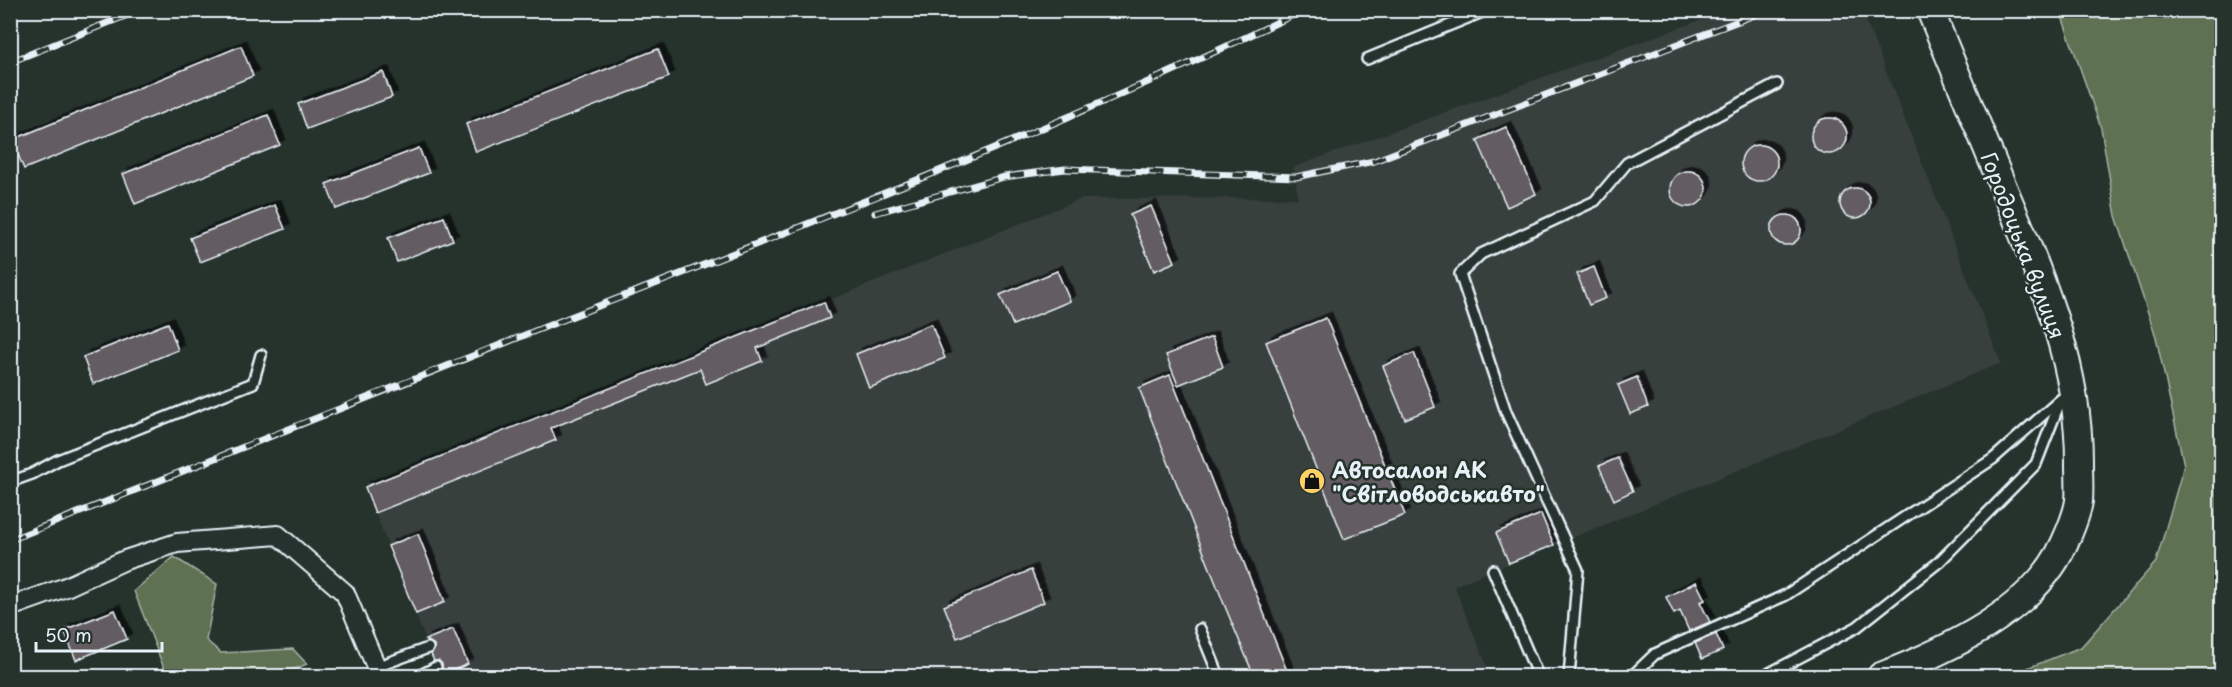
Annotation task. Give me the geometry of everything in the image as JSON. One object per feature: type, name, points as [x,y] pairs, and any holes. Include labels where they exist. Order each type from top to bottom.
[{"type":"main road","name":"Городоцька вулиця","points":[[1881,676],[1953,645],[2009,611],[2044,575],[2064,545],[2079,502],[2079,446],[2075,396],[2059,327],[1930,10]]},
{"type":"street","points":[[10,608],[66,587],[125,560],[177,543],[278,535],[345,593],[378,672]]},
{"type":"lane","points":[[1367,59],[1486,10]]},
{"type":"lane","points":[[1569,676],[1578,570],[1506,412],[1460,274],[1481,254],[1595,201],[1627,163],[1777,84]]},
{"type":"lane","points":[[1764,676],[1780,670],[1857,627],[1939,562],[2036,464],[2061,399],[2059,327]]},
{"type":"lane","points":[[10,482],[58,460],[253,383],[261,355]]},
{"type":"lane","points":[[1632,676],[1655,654],[1786,595],[1993,459],[2061,399]]},
{"type":"lane","points":[[1493,570],[1539,676]]},
{"type":"lane","points":[[1200,629],[1219,676]]},
{"type":"lane","points":[[378,672],[428,648]]},
{"type":"lane","points":[[419,676],[436,667]]},
{"type":"shaded area","points":[[1726,11],[1862,11],[2001,363],[1454,586],[1491,676],[440,676],[365,487],[1081,199],[1298,198],[1294,167]]},
{"type":"green space","points":[[2060,11],[2221,11],[2221,676],[2007,676],[2081,647],[2156,562],[2184,465],[2156,337],[2116,216],[2101,128]]},
{"type":"green space","points":[[174,557],[217,584],[206,640],[221,653],[293,649],[307,664],[278,676],[167,676],[134,591]]},
{"type":"building","points":[[241,46],[253,76],[24,169],[12,140]]},
{"type":"building","points":[[658,49],[669,77],[476,152],[466,124]]},
{"type":"building","points":[[383,72],[392,97],[307,129],[298,104]]},
{"type":"building","points":[[268,115],[280,145],[135,204],[123,174]]},
{"type":"building","points":[[1829,118],[1842,123],[1847,136],[1842,149],[1829,154],[1816,149],[1811,136],[1816,123]]},
{"type":"building","points":[[1506,127],[1536,194],[1507,207],[1477,140]]},
{"type":"building","points":[[1759,145],[1772,150],[1777,163],[1772,176],[1759,181],[1746,176],[1741,163],[1746,150]]},
{"type":"building","points":[[419,148],[429,173],[336,209],[326,184]]},
{"type":"building","points":[[1688,171],[1701,176],[1706,189],[1701,202],[1688,207],[1675,202],[1670,189],[1675,176]]},
{"type":"building","points":[[1855,188],[1861,189],[1869,197],[1869,209],[1861,217],[1855,218],[1849,217],[1841,209],[1840,203],[1841,197],[1849,189]]},
{"type":"building","points":[[275,205],[285,229],[200,262],[190,238]]},
{"type":"building","points":[[1151,206],[1175,262],[1154,271],[1130,215]]},
{"type":"building","points":[[1786,215],[1792,216],[1800,224],[1800,236],[1792,244],[1786,245],[1780,244],[1772,236],[1771,230],[1772,224],[1780,216]]},
{"type":"building","points":[[444,217],[453,240],[397,262],[388,238]]},
{"type":"building","points":[[1594,267],[1606,298],[1589,305],[1577,274]]},
{"type":"building","points":[[1057,271],[1070,301],[1013,325],[1000,295]]},
{"type":"building","points":[[824,302],[830,318],[757,348],[762,361],[706,384],[700,369],[551,428],[556,440],[375,513],[365,487]]},
{"type":"building","points":[[1326,318],[1405,515],[1344,539],[1266,342]]},
{"type":"building","points":[[168,323],[178,350],[93,384],[83,357]]},
{"type":"building","points":[[931,324],[945,358],[869,388],[856,354]]},
{"type":"building","points":[[1212,337],[1223,367],[1178,385],[1166,355]]},
{"type":"building","points":[[1414,353],[1435,407],[1405,419],[1383,366]]},
{"type":"building","points":[[1170,375],[1289,676],[1254,676],[1224,604],[1139,388]]},
{"type":"building","points":[[1637,377],[1648,407],[1630,414],[1618,385]]},
{"type":"building","points":[[1618,458],[1633,491],[1614,500],[1599,466]]},
{"type":"building","points":[[1541,514],[1554,545],[1509,563],[1496,533]]},
{"type":"building","points":[[418,534],[445,602],[416,614],[388,546]]},
{"type":"building","points":[[1031,570],[1044,602],[957,638],[944,606]]},
{"type":"building","points":[[1696,582],[1705,600],[1700,602],[1710,622],[1689,631],[1680,611],[1674,614],[1666,597]]},
{"type":"building","points":[[115,610],[127,639],[76,660],[64,630]]},
{"type":"building","points":[[453,629],[468,664],[440,676],[442,664],[434,661],[431,654],[434,645],[425,640]]},
{"type":"building","points":[[1716,634],[1723,650],[1702,659],[1695,643]]},
{"type":"railway","points":[[10,62],[140,10]]},
{"type":"railway","points":[[10,540],[927,176],[1116,96],[1303,10]]},
{"type":"railway","points":[[875,213],[1004,177],[1065,169],[1296,177],[1374,161],[1767,10]]},
{"type":"place","name":"Автосалон АК \"Світловодськавто\"","points":[[1312,481]]}]
